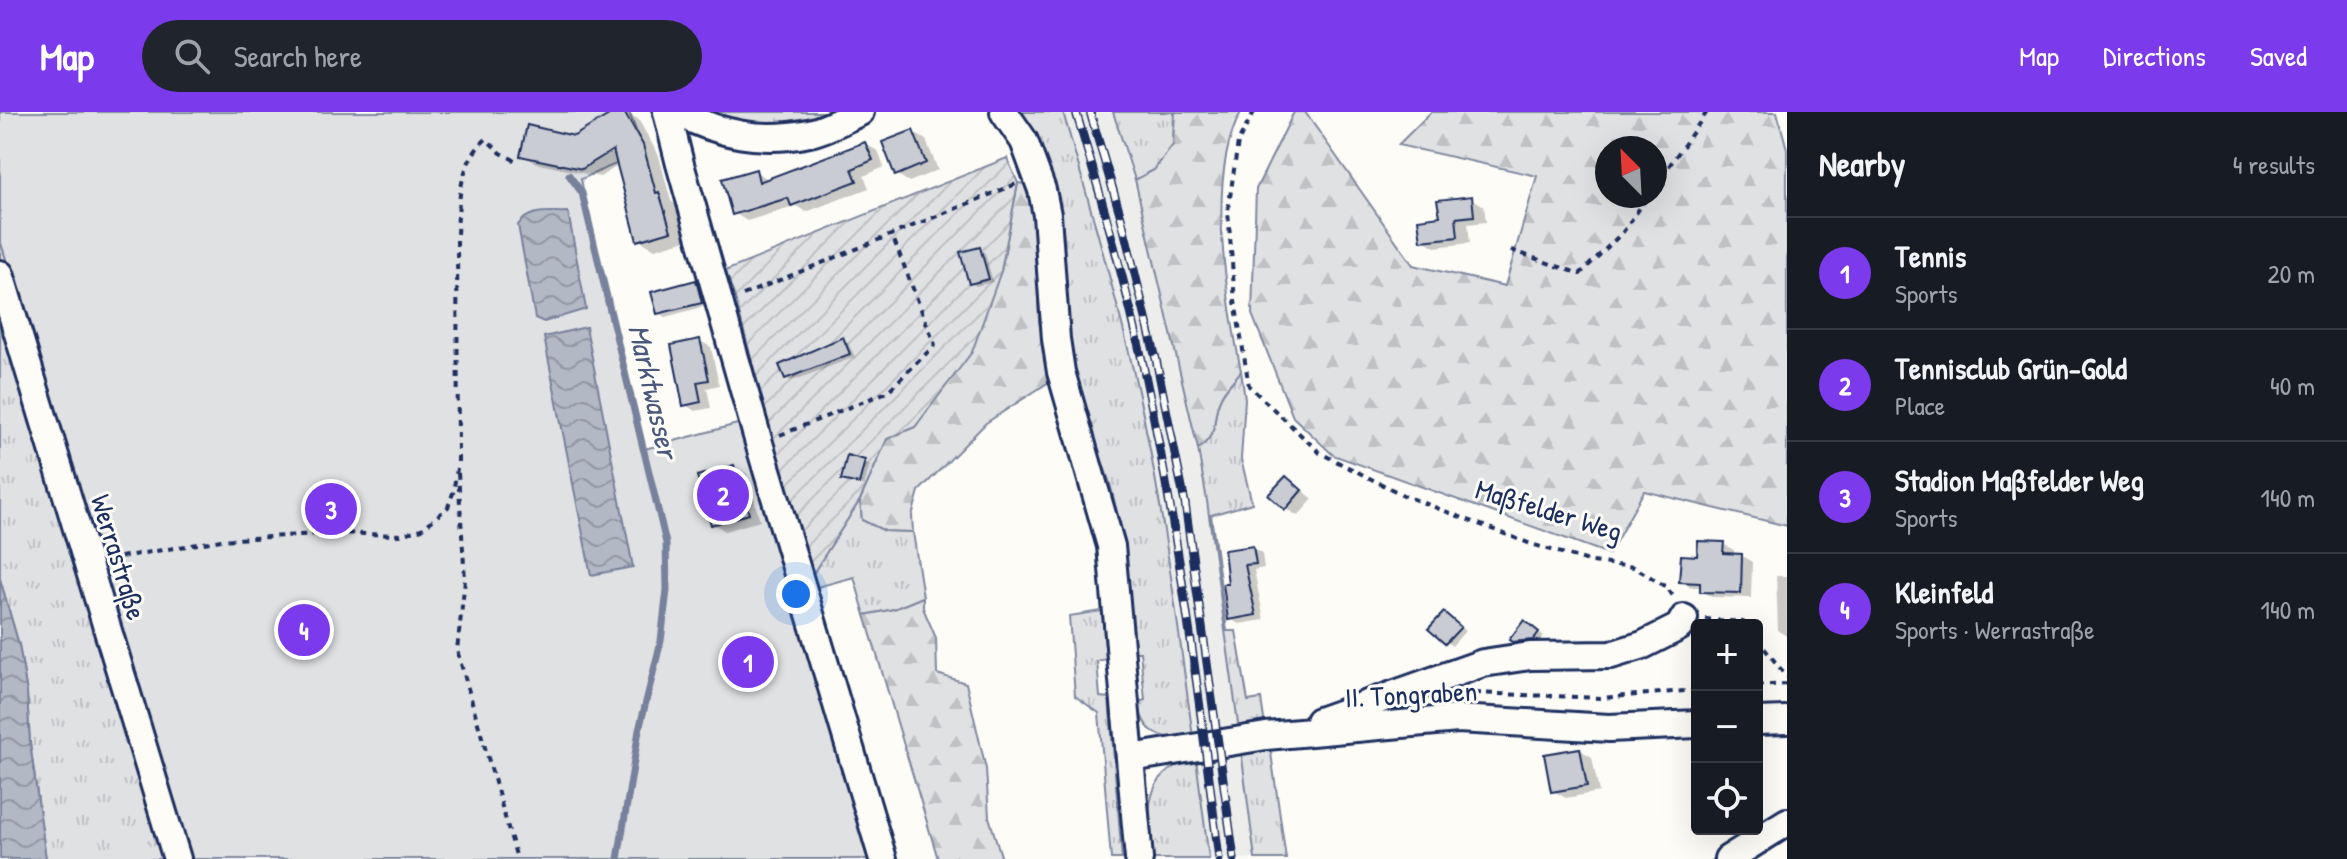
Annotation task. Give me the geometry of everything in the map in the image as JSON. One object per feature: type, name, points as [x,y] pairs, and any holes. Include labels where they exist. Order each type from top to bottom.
[{"type":"street","points":[[667,112],[759,443],[883,859]]},
{"type":"street","points":[[677,112],[704,126],[737,135],[774,137],[811,133],[860,112]]},
{"type":"street","points":[[1004,112],[1024,141],[1042,190],[1061,372],[1111,546],[1139,859]]},
{"type":"street","name":"Werrastraße","points":[[0,274],[177,859]]},
{"type":"street","points":[[1266,736],[1347,712],[1483,663],[1530,656],[1611,655],[1679,627],[1684,618]]},
{"type":"street","name":"II. Tongraben","points":[[1131,758],[1266,736],[1458,719],[1609,728],[1691,724]]},
{"type":"street","points":[[1763,721],[1787,720]]},
{"type":"street","points":[[1728,859],[1787,822]]},
{"type":"path","name":"Maßfelder Weg","points":[[1254,112],[1238,142],[1228,211],[1235,301],[1249,386],[1320,453],[1403,495],[1531,544],[1592,562],[1634,567],[1665,586],[1683,607],[1684,618]]},
{"type":"path","points":[[1667,169],[1707,112]]},
{"type":"path","points":[[516,161],[501,153],[486,139],[474,150],[464,173],[458,205],[458,462],[465,580],[457,650],[517,859]]},
{"type":"path","points":[[735,298],[1018,183]]},
{"type":"path","points":[[1511,250],[1580,274],[1623,232],[1640,208]]},
{"type":"path","points":[[759,443],[887,392],[935,345],[892,235]]},
{"type":"path","points":[[89,568],[101,560],[221,540],[332,533],[400,535],[422,529],[448,507],[458,462]]},
{"type":"path","points":[[1684,618],[1699,619]]},
{"type":"path","points":[[1763,647],[1787,677]]},
{"type":"path","points":[[1763,686],[1787,684]]},
{"type":"shaded area","points":[[1063,112],[1113,112],[1150,239],[1207,501],[1255,859],[1209,859],[1165,526],[1133,366]]},
{"type":"green space","points":[[0,112],[629,112],[644,152],[581,179],[606,304],[641,450],[741,423],[868,859],[191,859],[0,240]]},
{"type":"green space","points":[[713,112],[825,112],[798,120],[769,123],[740,120]]},
{"type":"green space","points":[[1020,112],[1063,112],[1099,238],[1132,365],[1151,457],[1193,737],[1172,738],[1156,733],[1144,722],[1141,713],[1138,702],[1145,700],[1140,652],[1134,652],[1126,558],[1119,521],[1110,483],[1075,386],[1039,148]]},
{"type":"green space","points":[[1113,112],[1174,112],[1173,145],[1154,170],[1135,180]]},
{"type":"green space","points":[[1175,112],[1241,112],[1230,139],[1221,204],[1225,275],[1241,371],[1223,394],[1213,430],[1198,449],[1135,180],[1154,170],[1173,145]]},
{"type":"green space","points":[[1294,112],[1305,112],[1413,265],[1505,286],[1537,176],[1398,145],[1431,112],[1777,112],[1787,149],[1787,526],[1644,491],[1609,554],[1333,455],[1293,417],[1252,314],[1256,189]]},
{"type":"green space","points":[[1007,158],[1018,183],[1001,271],[972,352],[915,427],[887,439],[860,500],[810,578],[735,298],[725,271]]},
{"type":"green space","points":[[1018,183],[1024,184],[1034,212],[1039,321],[1049,382],[986,423],[919,491],[912,516],[913,532],[885,531],[862,520],[860,500],[887,439],[915,427],[1001,271]]},
{"type":"green space","points":[[0,240],[191,859],[46,859],[30,743],[27,693],[19,645],[0,579]]},
{"type":"green space","points":[[1241,371],[1245,399],[1241,459],[1252,503],[1211,515],[1227,631],[1236,631],[1248,701],[1261,699],[1265,726],[1239,731],[1198,449],[1213,430],[1223,394]]},
{"type":"green space","points":[[860,500],[862,520],[885,531],[913,532],[923,597],[894,609],[865,615],[854,577],[810,589],[810,578]]},
{"type":"green space","points":[[923,597],[923,608],[936,638],[937,674],[966,683],[986,769],[989,817],[1002,859],[938,859],[865,615],[894,609]]},
{"type":"green space","points":[[1102,611],[1106,659],[1097,661],[1100,697],[1109,698],[1122,859],[1111,859],[1099,713],[1075,696],[1069,616]]},
{"type":"green space","points":[[1263,747],[1271,753],[1286,859],[1255,859],[1241,750]]},
{"type":"green space","points":[[1196,759],[1209,859],[1153,859],[1149,813],[1153,791],[1172,768]]},
{"type":"water","points":[[568,212],[586,309],[544,322],[535,318],[518,225],[534,214]]},
{"type":"water","points":[[586,327],[633,567],[591,575],[544,337]]},
{"type":"water","points":[[0,579],[19,645],[27,693],[30,743],[46,859],[0,859]]},
{"type":"building","points":[[614,112],[624,112],[643,145],[656,193],[659,192],[671,231],[637,241],[613,150],[582,169],[520,156],[527,125],[574,136]]},
{"type":"building","points":[[913,130],[926,163],[895,176],[882,142]]},
{"type":"building","points":[[865,142],[873,160],[852,169],[857,181],[791,206],[788,198],[732,215],[722,179],[756,169],[759,182]]},
{"type":"building","points":[[1472,196],[1474,216],[1456,218],[1458,237],[1421,241],[1418,219],[1440,216],[1437,200]]},
{"type":"building","points":[[980,247],[989,279],[969,284],[960,252]]},
{"type":"building","points":[[696,280],[702,303],[657,314],[651,292]]},
{"type":"building","points":[[843,337],[850,354],[785,379],[779,365]]},
{"type":"building","points":[[700,339],[709,380],[697,382],[701,402],[683,406],[671,345]]},
{"type":"building","points":[[847,455],[865,460],[859,484],[841,480]]},
{"type":"building","points":[[734,465],[749,514],[711,525],[697,476]]},
{"type":"building","points":[[1286,476],[1302,490],[1285,510],[1268,495]]},
{"type":"building","points":[[1698,541],[1724,542],[1723,553],[1742,554],[1741,593],[1700,592],[1700,583],[1679,582],[1681,555],[1697,556]]},
{"type":"building","points":[[1253,546],[1256,564],[1245,565],[1256,615],[1228,620],[1223,584],[1228,584],[1224,550]]},
{"type":"building","points":[[1444,612],[1461,627],[1445,644],[1428,629]]},
{"type":"building","points":[[1524,620],[1539,632],[1533,640],[1512,642],[1509,640]]},
{"type":"building","points":[[1580,748],[1587,786],[1551,792],[1544,754]]},
{"type":"waterway","name":"Marktwasser","points":[[569,175],[582,193],[666,543],[667,590],[661,641],[639,730],[618,859]]},
{"type":"railway","points":[[1076,112],[1136,333],[1167,488],[1187,611],[1219,859]]},
{"type":"railway","points":[[1090,112],[1121,217],[1156,359],[1185,503],[1234,859]]},
{"type":"place","name":"Tennisclub Grün-Gold","points":[[723,495]]},
{"type":"place","name":"Stadion Maßfelder Weg","points":[[331,509]]},
{"type":"place","name":"Kleinfeld","points":[[304,630]]},
{"type":"place","name":"Tennis","points":[[748,662]]}]
